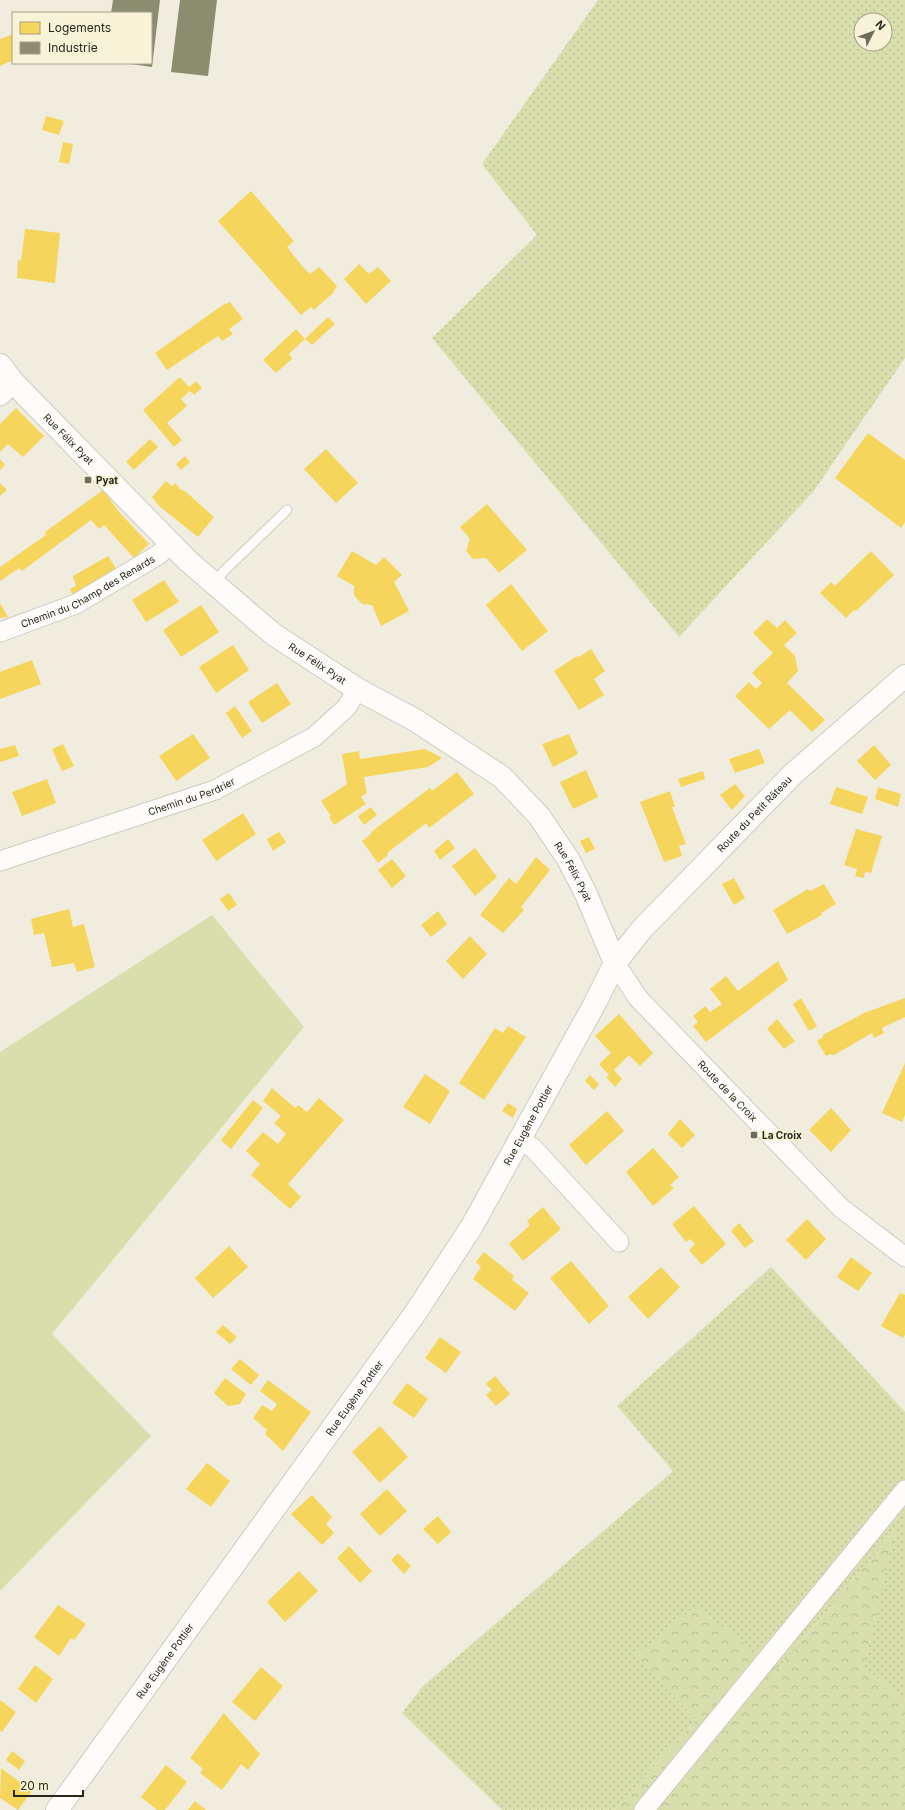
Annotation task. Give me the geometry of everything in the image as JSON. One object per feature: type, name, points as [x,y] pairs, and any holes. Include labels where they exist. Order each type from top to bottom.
[{"type":"street","name":"Rue Félix Pyat","points":[[0,365],[7,389],[188,561],[273,634],[357,689],[415,720],[502,777],[539,816],[568,859],[586,894],[615,963]]},
{"type":"street","name":"Chemin du Champ des Renards","points":[[0,632],[76,604],[158,555],[171,544]]},
{"type":"street","name":"Route du Petit Râteau","points":[[615,963],[642,929],[794,773],[905,676]]},
{"type":"street","name":"Chemin du Perdrier","points":[[0,861],[215,790],[314,737],[347,707],[357,689]]},
{"type":"street","name":"Rue Eugène Pottier","points":[[57,1810],[416,1312],[472,1226],[594,1005],[615,963]]},
{"type":"street","name":"Route de la Croix","points":[[615,963],[638,998],[841,1208],[905,1257]]},
{"type":"street","points":[[520,1140],[533,1148],[619,1242]]},
{"type":"street","points":[[644,1810],[905,1490]]},
{"type":"lane","points":[[214,583],[224,571],[287,510]]},
{"type":"green space","points":[[598,0],[905,0],[905,358],[813,492],[679,637],[432,338],[537,235],[482,164]]},
{"type":"green space","points":[[212,915],[304,1027],[52,1334],[151,1436],[0,1591],[0,1052]]},
{"type":"green space","points":[[771,1267],[905,1412],[905,1700],[864,1667],[895,1530],[779,1668],[695,1607],[635,1656],[696,1720],[614,1810],[502,1810],[402,1713],[422,1687],[673,1471],[617,1406]]},
{"type":"green space","points":[[896,1529],[864,1667],[905,1700],[905,1810],[614,1810],[696,1720],[635,1656],[695,1607],[779,1668]]},
{"type":"building: Logements","points":[[12,34],[12,60],[0,66],[0,39]]},
{"type":"building: Logements","points":[[46,116],[64,121],[59,135],[42,130]]},
{"type":"building: Logements","points":[[63,142],[73,144],[69,164],[59,162]]},
{"type":"building: Logements","points":[[251,191],[294,241],[287,247],[303,267],[310,274],[319,267],[337,286],[333,293],[314,310],[311,307],[301,315],[218,221]]},
{"type":"building: Logements","points":[[25,229],[60,233],[55,283],[17,278],[18,260],[21,261]]},
{"type":"building: Logements","points":[[359,264],[369,274],[378,267],[391,281],[366,304],[344,279]]},
{"type":"building: Logements","points":[[230,302],[243,319],[229,329],[233,334],[222,341],[218,336],[167,370],[155,353],[223,305]]},
{"type":"building: Logements","points":[[328,317],[335,324],[312,345],[305,339]]},
{"type":"building: Logements","points":[[296,329],[305,339],[289,354],[292,359],[276,373],[263,360]]},
{"type":"building: Logements","points":[[180,377],[189,387],[196,381],[202,388],[194,395],[190,391],[181,399],[187,406],[167,423],[182,440],[174,447],[143,410]]},
{"type":"building: Logements","points":[[16,408],[44,436],[23,457],[8,444],[0,452],[0,424]]},
{"type":"building: Logements","points":[[868,433],[905,460],[905,522],[901,528],[835,478]]},
{"type":"building: Logements","points":[[150,439],[158,447],[134,470],[126,462]]},
{"type":"building: Logements","points":[[326,449],[358,483],[336,503],[304,469]]},
{"type":"building: Logements","points":[[185,456],[190,462],[181,470],[176,464]]},
{"type":"building: Logements","points":[[0,459],[5,465],[0,470]]},
{"type":"building: Logements","points":[[166,481],[172,486],[175,483],[179,487],[178,488],[186,492],[214,517],[198,537],[159,506],[152,497]]},
{"type":"building: Logements","points":[[0,483],[7,490],[0,496]]},
{"type":"building: Logements","points":[[103,490],[120,513],[149,544],[134,558],[104,525],[99,529],[91,520],[22,571],[19,568],[0,581],[0,567],[46,535],[45,532]]},
{"type":"building: Logements","points":[[487,504],[527,550],[499,573],[486,558],[473,559],[466,551],[470,539],[460,527]]},
{"type":"building: Logements","points":[[352,551],[376,565],[384,557],[402,575],[394,582],[409,611],[381,626],[372,605],[362,604],[354,595],[354,586],[337,576]]},
{"type":"building: Logements","points":[[871,551],[894,575],[856,611],[854,610],[846,618],[820,593],[831,582],[835,586]]},
{"type":"building: Logements","points":[[108,556],[117,570],[72,594],[70,589],[76,586],[73,576]]},
{"type":"building: Logements","points":[[164,580],[179,602],[146,622],[132,600]]},
{"type":"building: Logements","points":[[511,584],[548,631],[522,651],[486,605]]},
{"type":"building: Logements","points":[[0,603],[8,617],[0,618]]},
{"type":"building: Logements","points":[[201,605],[219,632],[181,657],[163,630]]},
{"type":"building: Logements","points":[[767,619],[777,628],[785,620],[797,633],[784,645],[795,656],[798,671],[787,683],[825,720],[812,732],[790,710],[769,729],[735,696],[749,682],[756,689],[762,683],[752,673],[773,653],[753,633]]},
{"type":"building: Logements","points":[[233,645],[249,670],[216,693],[199,667]]},
{"type":"building: Logements","points":[[591,649],[605,671],[594,679],[604,695],[579,710],[554,671]]},
{"type":"building: Logements","points":[[32,660],[41,684],[0,699],[0,672]]},
{"type":"building: Logements","points":[[277,683],[291,704],[262,723],[248,702]]},
{"type":"building: Logements","points":[[235,706],[252,731],[242,738],[226,713]]},
{"type":"building: Logements","points":[[193,734],[210,758],[176,781],[159,756]]},
{"type":"building: Logements","points":[[569,734],[578,754],[553,767],[542,744]]},
{"type":"building: Logements","points":[[63,744],[74,766],[62,771],[52,749]]},
{"type":"building: Logements","points":[[15,745],[19,756],[0,762],[0,749]]},
{"type":"building: Logements","points":[[874,745],[891,765],[875,780],[857,761]]},
{"type":"building: Logements","points":[[425,749],[442,758],[428,767],[364,777],[367,793],[361,797],[366,804],[334,825],[329,817],[331,816],[321,801],[347,784],[342,754],[359,751],[360,759]]},
{"type":"building: Logements","points":[[759,749],[765,763],[735,773],[729,759]]},
{"type":"building: Logements","points":[[586,770],[598,797],[573,809],[560,782]]},
{"type":"building: Logements","points":[[703,771],[705,779],[681,787],[678,779]]},
{"type":"building: Logements","points":[[457,772],[474,794],[429,828],[426,823],[387,853],[388,855],[378,863],[362,841],[371,834],[371,832],[430,788],[432,791]]},
{"type":"building: Logements","points":[[47,779],[56,803],[22,816],[12,792]]},
{"type":"building: Logements","points":[[735,784],[745,796],[732,810],[720,795]]},
{"type":"building: Logements","points":[[836,787],[868,797],[862,814],[830,804]]},
{"type":"building: Logements","points":[[878,787],[901,794],[898,807],[875,799]]},
{"type":"building: Logements","points":[[670,791],[675,807],[672,807],[686,844],[679,846],[682,856],[664,862],[640,802]]},
{"type":"building: Logements","points":[[371,807],[377,815],[364,825],[358,816]]},
{"type":"building: Logements","points":[[243,813],[256,834],[216,861],[202,840]]},
{"type":"building: Logements","points":[[856,829],[882,836],[871,873],[865,872],[864,878],[855,876],[857,869],[844,865]]},
{"type":"building: Logements","points":[[279,832],[286,842],[273,851],[267,839]]},
{"type":"building: Logements","points":[[589,837],[595,849],[586,853],[580,841]]},
{"type":"building: Logements","points":[[448,839],[455,848],[440,860],[434,851]]},
{"type":"building: Logements","points":[[475,848],[497,877],[475,896],[452,866]]},
{"type":"building: Logements","points":[[536,857],[550,870],[521,907],[524,910],[503,933],[480,915],[509,878],[516,884]]},
{"type":"building: Logements","points":[[392,859],[406,876],[392,888],[378,870]]},
{"type":"building: Logements","points":[[734,878],[745,898],[734,905],[722,884]]},
{"type":"building: Logements","points":[[824,884],[836,904],[821,913],[822,915],[787,934],[773,910],[808,889],[810,891]]},
{"type":"building: Logements","points":[[229,893],[237,905],[228,911],[220,899]]},
{"type":"building: Logements","points":[[69,909],[73,927],[84,924],[95,967],[77,972],[74,963],[52,967],[44,933],[34,935],[31,919]]},
{"type":"building: Logements","points":[[438,911],[447,924],[431,937],[421,925]]},
{"type":"building: Logements","points":[[470,936],[487,954],[463,979],[446,961]]},
{"type":"building: Logements","points":[[778,961],[788,980],[706,1042],[693,1026],[698,1022],[693,1016],[705,1006],[710,1012],[722,1004],[710,989],[726,976],[738,991]]},
{"type":"building: Logements","points":[[801,998],[817,1026],[809,1031],[793,1004]]},
{"type":"building: Logements","points":[[905,998],[905,1017],[882,1028],[884,1033],[874,1038],[872,1033],[834,1055],[831,1054],[826,1056],[817,1041],[823,1037],[823,1035],[864,1013]]},
{"type":"building: Logements","points":[[619,1014],[653,1053],[640,1066],[629,1055],[614,1070],[622,1079],[615,1087],[606,1077],[609,1075],[599,1064],[611,1053],[595,1036]]},
{"type":"building: Logements","points":[[777,1019],[795,1041],[784,1049],[767,1029]]},
{"type":"building: Logements","points":[[508,1026],[526,1037],[484,1100],[459,1083],[495,1028],[503,1033]]},
{"type":"building: Logements","points":[[905,1063],[905,1115],[902,1122],[882,1113]]},
{"type":"building: Logements","points":[[425,1074],[450,1091],[430,1124],[403,1107]]},
{"type":"building: Logements","points":[[590,1075],[599,1084],[594,1090],[585,1081]]},
{"type":"building: Logements","points":[[272,1088],[295,1108],[298,1105],[307,1112],[319,1098],[344,1120],[288,1184],[301,1197],[290,1209],[251,1175],[260,1164],[246,1151],[263,1132],[278,1144],[286,1134],[274,1123],[281,1116],[263,1101]]},
{"type":"building: Logements","points":[[253,1100],[263,1108],[231,1149],[221,1140]]},
{"type":"building: Logements","points":[[508,1103],[517,1109],[513,1118],[502,1111]]},
{"type":"building: Logements","points":[[831,1108],[851,1130],[831,1152],[809,1130]]},
{"type":"building: Logements","points":[[607,1111],[624,1131],[586,1165],[569,1145]]},
{"type":"building: Logements","points":[[680,1119],[695,1135],[682,1148],[668,1134]]},
{"type":"building: Logements","points":[[653,1148],[679,1177],[670,1185],[674,1188],[653,1206],[626,1172]]},
{"type":"building: Logements","points":[[694,1206],[726,1244],[702,1265],[689,1250],[695,1244],[690,1239],[686,1242],[672,1224]]},
{"type":"building: Logements","points":[[543,1207],[561,1229],[523,1261],[509,1244],[530,1225],[527,1221]]},
{"type":"building: Logements","points":[[807,1219],[826,1239],[806,1260],[786,1240]]},
{"type":"building: Logements","points":[[739,1223],[754,1241],[745,1248],[731,1231]]},
{"type":"building: Logements","points":[[229,1246],[248,1267],[213,1298],[195,1278]]},
{"type":"building: Logements","points":[[484,1252],[514,1276],[512,1280],[529,1293],[515,1311],[473,1279],[481,1267],[476,1262]]},
{"type":"building: Logements","points":[[851,1257],[872,1273],[858,1291],[837,1277]]},
{"type":"building: Logements","points":[[571,1261],[609,1306],[589,1324],[550,1278]]},
{"type":"building: Logements","points":[[661,1267],[680,1287],[648,1319],[628,1297]]},
{"type":"building: Logements","points":[[900,1293],[905,1295],[905,1335],[903,1338],[881,1326]]},
{"type":"building: Logements","points":[[223,1325],[237,1337],[230,1344],[216,1332]]},
{"type":"building: Logements","points":[[440,1337],[461,1352],[446,1373],[425,1358]]},
{"type":"building: Logements","points":[[240,1359],[259,1375],[251,1385],[231,1369]]},
{"type":"building: Logements","points":[[495,1376],[510,1394],[496,1406],[486,1395],[492,1390],[486,1384]]},
{"type":"building: Logements","points":[[225,1378],[246,1394],[240,1404],[228,1406],[214,1393]]},
{"type":"building: Logements","points":[[268,1380],[311,1412],[283,1451],[265,1434],[267,1430],[253,1418],[262,1405],[272,1411],[277,1404],[260,1391]]},
{"type":"building: Logements","points":[[407,1383],[428,1399],[414,1418],[392,1403]]},
{"type":"building: Logements","points":[[380,1426],[408,1457],[380,1483],[352,1452]]},
{"type":"building: Logements","points":[[207,1463],[230,1481],[211,1507],[186,1489]]},
{"type":"building: Logements","points":[[387,1489],[407,1511],[380,1536],[360,1514]]},
{"type":"building: Logements","points":[[312,1495],[332,1517],[326,1524],[334,1533],[322,1545],[291,1514]]},
{"type":"building: Logements","points":[[438,1516],[451,1532],[438,1544],[423,1529]]},
{"type":"building: Logements","points":[[349,1546],[372,1571],[360,1583],[337,1558]]},
{"type":"building: Logements","points":[[398,1553],[411,1566],[404,1574],[391,1560]]},
{"type":"building: Logements","points":[[299,1571],[318,1591],[285,1622],[267,1602]]},
{"type":"building: Logements","points":[[58,1605],[86,1624],[74,1640],[71,1638],[59,1656],[34,1637]]},
{"type":"building: Logements","points":[[35,1665],[53,1679],[36,1703],[18,1689]]},
{"type":"building: Logements","points":[[261,1667],[283,1686],[255,1721],[232,1702]]},
{"type":"building: Logements","points":[[0,1700],[16,1712],[2,1732],[0,1731]]},
{"type":"building: Logements","points":[[224,1713],[260,1754],[248,1770],[241,1764],[222,1790],[200,1773],[203,1769],[190,1758]]},
{"type":"building: Logements","points":[[12,1751],[25,1761],[19,1770],[6,1760]]},
{"type":"building: Logements","points":[[166,1765],[187,1782],[165,1810],[157,1810],[141,1797]]},
{"type":"building: Logements","points":[[1,1768],[32,1791],[18,1810],[0,1798]]},
{"type":"building: Logements","points":[[195,1801],[206,1810],[188,1810]]},
{"type":"building: Industrie","points":[[113,0],[160,0],[152,67],[131,64],[152,64],[152,12],[111,12]]},
{"type":"building: Industrie","points":[[180,0],[217,0],[208,76],[171,72]]},
{"type":"place","name":"Pyat","points":[[88,480]]},
{"type":"place","name":"La Croix","points":[[754,1135]]}]
